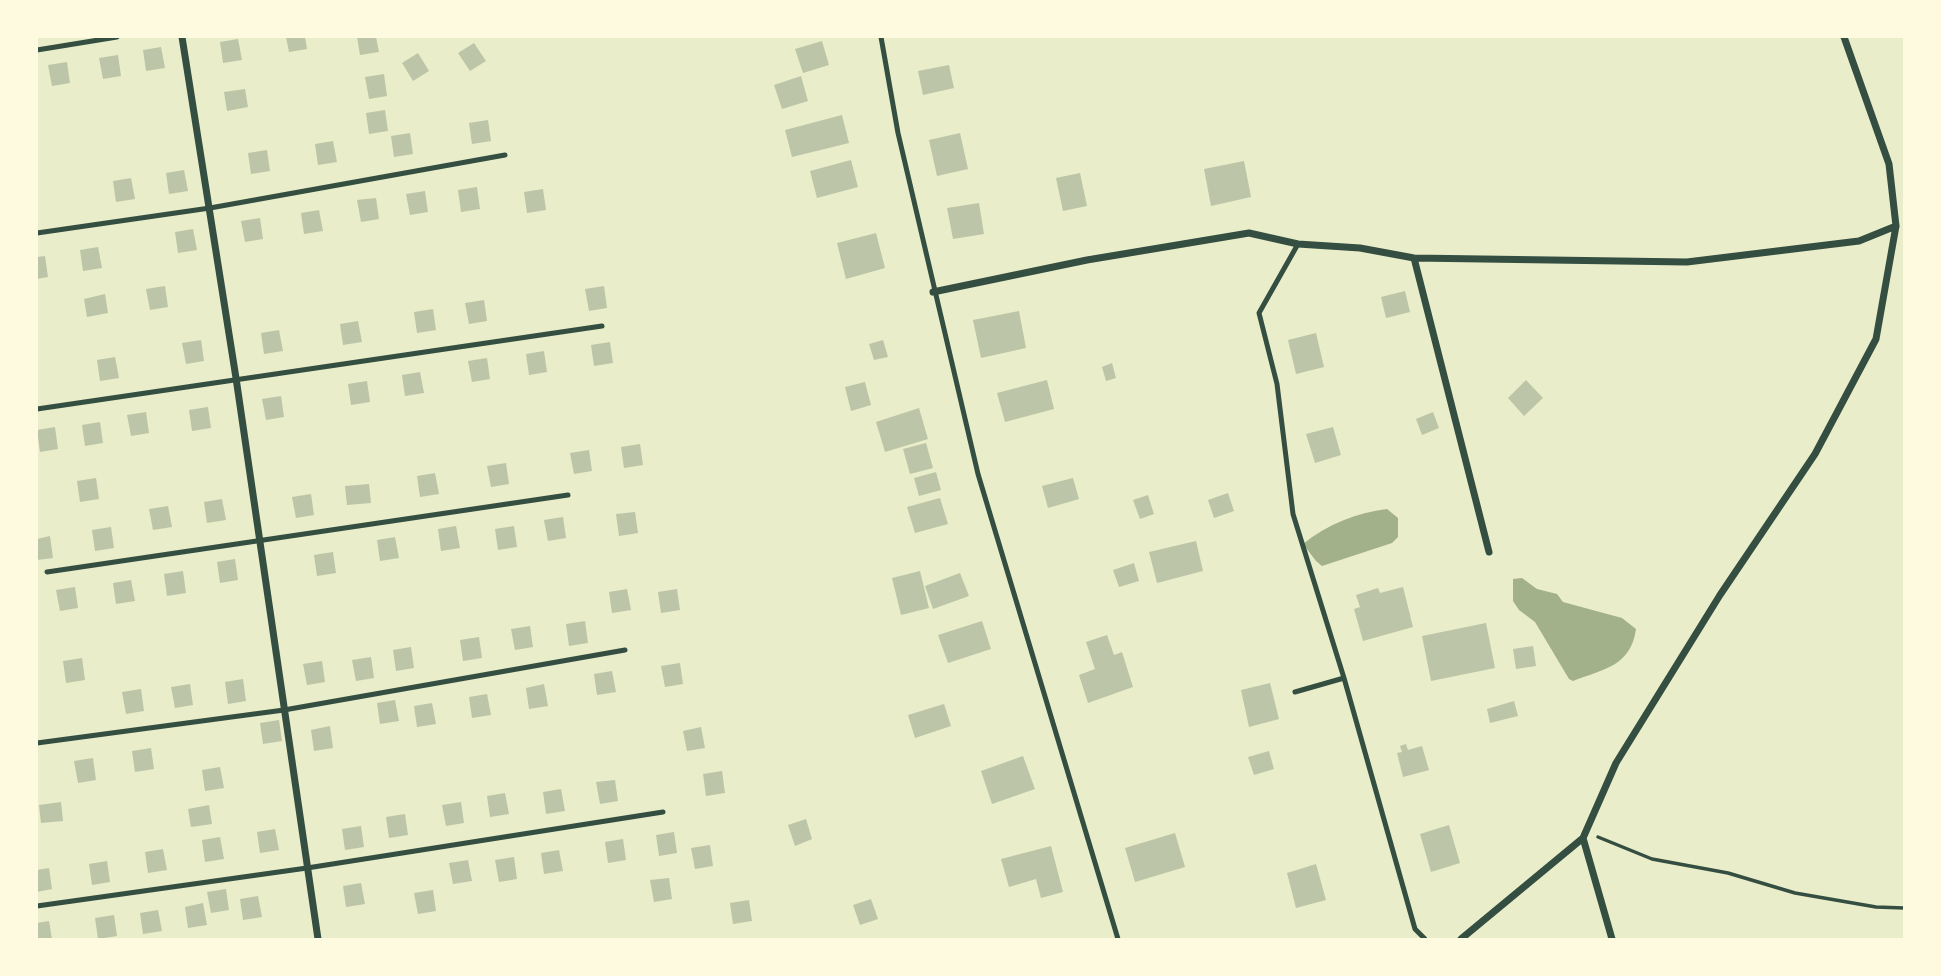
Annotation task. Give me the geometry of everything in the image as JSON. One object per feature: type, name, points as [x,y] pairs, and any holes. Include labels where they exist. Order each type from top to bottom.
[{"type":"street","points":[[182,37],[236,378],[318,939]]},
{"type":"street","points":[[1461,939],[1583,838],[1616,763],[1720,595],[1815,454],[1876,339],[1896,226],[1889,164],[1844,37]]},
{"type":"street","points":[[933,292],[1087,260],[1249,233],[1298,244],[1360,248],[1414,258],[1687,262],[1859,241],[1896,226]]},
{"type":"street","points":[[1414,258],[1489,552]]},
{"type":"street","points":[[1583,838],[1612,939]]},
{"type":"lane","points":[[37,50],[117,37]]},
{"type":"lane","points":[[881,37],[898,134],[933,292],[978,474],[1118,939]]},
{"type":"lane","points":[[37,233],[210,208],[505,155]]},
{"type":"lane","points":[[1298,244],[1259,313],[1277,384],[1293,514],[1344,678],[1415,929],[1425,939]]},
{"type":"lane","points":[[37,409],[602,326]]},
{"type":"lane","points":[[47,572],[568,495]]},
{"type":"lane","points":[[37,743],[284,710],[625,650]]},
{"type":"lane","points":[[1295,692],[1344,678]]},
{"type":"lane","points":[[37,906],[307,868],[663,812]]},
{"type":"path","points":[[1587,828],[1601,839],[1652,859],[1728,873],[1795,893],[1904,908]]},
{"type":"shaded area","points":[[1387,509],[1398,518],[1398,537],[1392,543],[1322,566],[1303,544],[1343,520]]},
{"type":"shaded area","points":[[1522,578],[1537,589],[1557,594],[1563,602],[1622,618],[1636,629],[1628,651],[1622,659],[1605,669],[1573,681],[1569,679],[1535,622],[1519,610],[1513,601],[1513,579]]},
{"type":"building","points":[[286,37],[305,37],[307,49],[289,52]]},
{"type":"building","points":[[357,37],[376,37],[379,52],[360,55]]},
{"type":"building","points":[[238,39],[242,60],[223,63],[220,42]]},
{"type":"building","points":[[822,41],[829,65],[803,73],[795,49]]},
{"type":"building","points":[[474,43],[486,61],[470,71],[458,53]]},
{"type":"building","points":[[161,47],[165,68],[146,71],[143,50]]},
{"type":"building","points":[[418,53],[429,71],[413,81],[402,63]]},
{"type":"building","points":[[118,55],[121,76],[103,79],[99,58]]},
{"type":"building","points":[[67,62],[70,83],[52,86],[48,65]]},
{"type":"building","points":[[949,65],[954,88],[923,95],[918,71]]},
{"type":"building","points":[[384,74],[387,96],[369,99],[365,77]]},
{"type":"building","points":[[801,76],[808,101],[782,109],[774,85]]},
{"type":"building","points":[[245,89],[248,107],[227,111],[224,92]]},
{"type":"building","points":[[385,110],[388,131],[369,134],[366,113]]},
{"type":"building","points":[[842,115],[849,143],[792,157],[785,130]]},
{"type":"building","points":[[488,120],[491,141],[472,144],[469,123]]},
{"type":"building","points":[[410,133],[413,154],[394,157],[391,136]]},
{"type":"building","points":[[960,133],[968,169],[937,176],[929,140]]},
{"type":"building","points":[[333,141],[337,162],[318,165],[315,144]]},
{"type":"building","points":[[267,150],[270,171],[251,174],[248,153]]},
{"type":"building","points":[[851,160],[858,187],[817,198],[810,171]]},
{"type":"building","points":[[1244,161],[1251,197],[1211,206],[1204,169]]},
{"type":"building","points":[[184,170],[188,191],[169,194],[166,173]]},
{"type":"building","points":[[1080,173],[1087,206],[1063,211],[1056,178]]},
{"type":"building","points":[[131,178],[135,199],[116,202],[113,181]]},
{"type":"building","points":[[477,187],[480,209],[461,212],[458,190]]},
{"type":"building","points":[[543,189],[546,210],[527,213],[524,192]]},
{"type":"building","points":[[425,191],[428,212],[410,215],[406,194]]},
{"type":"building","points":[[376,198],[379,219],[361,222],[357,200]]},
{"type":"building","points":[[979,203],[984,234],[953,239],[947,208]]},
{"type":"building","points":[[319,210],[323,231],[304,234],[301,213]]},
{"type":"building","points":[[260,218],[263,239],[245,242],[241,221]]},
{"type":"building","points":[[193,229],[197,250],[178,253],[175,232]]},
{"type":"building","points":[[876,233],[885,268],[846,279],[837,243]]},
{"type":"building","points":[[98,247],[102,268],[83,271],[80,250]]},
{"type":"building","points":[[45,256],[48,277],[37,279],[37,257]]},
{"type":"building","points":[[165,286],[168,307],[150,310],[146,289]]},
{"type":"building","points":[[604,286],[607,308],[589,311],[585,289]]},
{"type":"building","points":[[1405,291],[1410,312],[1386,318],[1381,297]]},
{"type":"building","points":[[105,294],[108,313],[87,317],[84,299]]},
{"type":"building","points":[[484,300],[487,321],[469,324],[465,303]]},
{"type":"building","points":[[433,309],[436,330],[417,333],[414,312]]},
{"type":"building","points":[[1019,311],[1026,348],[981,358],[973,320]]},
{"type":"building","points":[[358,321],[362,342],[343,345],[340,324]]},
{"type":"building","points":[[279,330],[283,351],[264,354],[261,333]]},
{"type":"building","points":[[1316,333],[1324,367],[1296,374],[1288,340]]},
{"type":"building","points":[[201,340],[204,361],[186,364],[182,343]]},
{"type":"building","points":[[883,340],[888,357],[874,360],[869,344]]},
{"type":"building","points":[[610,342],[613,363],[594,366],[591,345]]},
{"type":"building","points":[[544,351],[547,372],[529,375],[526,354]]},
{"type":"building","points":[[115,357],[119,378],[100,381],[97,360]]},
{"type":"building","points":[[487,358],[490,379],[472,382],[468,361]]},
{"type":"building","points":[[1112,363],[1116,378],[1106,381],[1102,367]]},
{"type":"building","points":[[420,372],[424,393],[405,396],[402,375]]},
{"type":"building","points":[[1047,380],[1054,409],[1005,422],[997,393]]},
{"type":"building","points":[[1526,380],[1543,398],[1524,416],[1508,398]]},
{"type":"building","points":[[367,381],[370,402],[351,405],[348,384]]},
{"type":"building","points":[[865,382],[871,405],[851,411],[845,387]]},
{"type":"building","points":[[281,396],[284,417],[266,420],[262,399]]},
{"type":"building","points":[[208,407],[211,428],[192,431],[189,410]]},
{"type":"building","points":[[919,408],[928,439],[885,452],[876,422]]},
{"type":"building","points":[[146,412],[149,433],[131,436],[127,415]]},
{"type":"building","points":[[1433,412],[1439,428],[1422,435],[1416,419]]},
{"type":"building","points":[[100,422],[103,443],[85,446],[82,425]]},
{"type":"building","points":[[55,427],[58,449],[40,452],[37,430]]},
{"type":"building","points":[[1333,427],[1341,455],[1315,463],[1306,434]]},
{"type":"building","points":[[926,443],[933,468],[910,474],[903,449]]},
{"type":"building","points":[[640,444],[643,465],[624,468],[621,447]]},
{"type":"building","points":[[589,450],[592,471],[574,474],[570,453]]},
{"type":"building","points":[[506,463],[509,484],[491,487],[487,466]]},
{"type":"building","points":[[936,472],[941,490],[919,496],[914,478]]},
{"type":"building","points":[[435,473],[439,494],[420,497],[417,476]]},
{"type":"building","points":[[96,478],[99,499],[80,502],[77,481]]},
{"type":"building","points":[[1073,478],[1079,499],[1048,508],[1042,486]]},
{"type":"building","points":[[369,484],[371,503],[347,505],[345,486]]},
{"type":"building","points":[[1228,493],[1234,511],[1214,518],[1208,500]]},
{"type":"building","points":[[311,494],[314,515],[296,518],[292,497]]},
{"type":"building","points":[[1148,495],[1154,514],[1140,519],[1133,500]]},
{"type":"building","points":[[940,498],[948,524],[915,533],[907,507]]},
{"type":"building","points":[[222,499],[226,520],[207,523],[204,502]]},
{"type":"building","points":[[168,506],[172,527],[153,530],[149,509]]},
{"type":"building","points":[[635,512],[638,533],[619,536],[616,514]]},
{"type":"building","points":[[563,517],[566,538],[548,541],[544,520]]},
{"type":"building","points":[[456,526],[460,548],[441,551],[438,529]]},
{"type":"building","points":[[514,526],[517,547],[498,550],[495,529]]},
{"type":"building","points":[[111,527],[114,548],[95,551],[92,530]]},
{"type":"building","points":[[50,536],[53,558],[37,560],[37,539]]},
{"type":"building","points":[[395,537],[399,558],[380,561],[377,540]]},
{"type":"building","points":[[1196,541],[1203,571],[1157,583],[1149,552]]},
{"type":"building","points":[[333,552],[336,573],[317,576],[314,555]]},
{"type":"building","points":[[235,559],[238,580],[220,583],[217,562]]},
{"type":"building","points":[[1134,563],[1139,581],[1119,587],[1113,570]]},
{"type":"building","points":[[183,571],[186,593],[167,596],[164,574]]},
{"type":"building","points":[[920,571],[929,608],[901,615],[892,578]]},
{"type":"building","points":[[960,573],[969,596],[933,609],[925,586]]},
{"type":"building","points":[[131,580],[135,601],[116,604],[113,583]]},
{"type":"building","points":[[75,587],[78,608],[60,611],[56,590]]},
{"type":"building","points":[[1403,587],[1413,627],[1363,641],[1354,609],[1360,607],[1356,595],[1378,588],[1380,593]]},
{"type":"building","points":[[627,589],[631,610],[612,613],[609,592]]},
{"type":"building","points":[[677,589],[680,610],[661,613],[658,592]]},
{"type":"building","points":[[585,621],[588,643],[569,646],[566,624]]},
{"type":"building","points":[[982,621],[991,649],[948,663],[938,635]]},
{"type":"building","points":[[1486,623],[1495,668],[1431,681],[1422,636]]},
{"type":"building","points":[[530,626],[533,647],[515,650],[511,629]]},
{"type":"building","points":[[1107,635],[1114,655],[1122,652],[1133,687],[1088,703],[1079,675],[1095,669],[1086,642]]},
{"type":"building","points":[[479,637],[482,658],[463,661],[460,640]]},
{"type":"building","points":[[1533,646],[1536,666],[1516,669],[1513,649]]},
{"type":"building","points":[[411,647],[414,668],[396,671],[393,650]]},
{"type":"building","points":[[371,657],[374,678],[356,681],[352,660]]},
{"type":"building","points":[[82,658],[85,680],[66,683],[63,661]]},
{"type":"building","points":[[322,661],[325,682],[307,685],[303,664]]},
{"type":"building","points":[[680,663],[683,684],[665,687],[661,666]]},
{"type":"building","points":[[612,671],[616,692],[597,695],[594,674]]},
{"type":"building","points":[[243,679],[246,701],[228,704],[225,682]]},
{"type":"building","points":[[1270,683],[1279,719],[1249,727],[1241,690]]},
{"type":"building","points":[[190,684],[193,705],[175,708],[171,687]]},
{"type":"building","points":[[544,684],[548,706],[529,709],[526,688]]},
{"type":"building","points":[[141,689],[144,711],[126,714],[122,692]]},
{"type":"building","points":[[487,694],[491,715],[472,718],[469,697]]},
{"type":"building","points":[[395,700],[399,721],[380,724],[377,703]]},
{"type":"building","points":[[1514,701],[1518,716],[1490,723],[1487,709]]},
{"type":"building","points":[[432,703],[436,724],[417,727],[414,706]]},
{"type":"building","points":[[944,704],[951,726],[915,738],[908,715]]},
{"type":"building","points":[[279,720],[282,741],[263,744],[260,723]]},
{"type":"building","points":[[330,726],[333,748],[314,751],[311,730]]},
{"type":"building","points":[[701,727],[705,748],[687,751],[683,731]]},
{"type":"building","points":[[1406,744],[1408,750],[1422,746],[1429,770],[1403,777],[1397,753],[1402,752],[1400,746]]},
{"type":"building","points":[[151,748],[154,769],[135,772],[132,751]]},
{"type":"building","points":[[1269,751],[1274,769],[1254,775],[1248,757]]},
{"type":"building","points":[[1023,756],[1035,789],[992,804],[981,771]]},
{"type":"building","points":[[93,758],[96,780],[78,783],[74,761]]},
{"type":"building","points":[[220,767],[224,788],[205,791],[202,770]]},
{"type":"building","points":[[722,771],[725,793],[706,796],[703,774]]},
{"type":"building","points":[[615,780],[618,801],[600,804],[596,782]]},
{"type":"building","points":[[561,789],[565,811],[546,814],[543,792]]},
{"type":"building","points":[[505,793],[509,814],[490,817],[487,796]]},
{"type":"building","points":[[61,802],[63,821],[41,823],[39,805]]},
{"type":"building","points":[[461,802],[464,823],[446,826],[442,805]]},
{"type":"building","points":[[209,805],[212,824],[191,827],[188,809]]},
{"type":"building","points":[[405,814],[408,835],[389,838],[386,817]]},
{"type":"building","points":[[806,819],[812,839],[795,846],[788,825]]},
{"type":"building","points":[[1449,825],[1460,863],[1431,872],[1420,834]]},
{"type":"building","points":[[361,826],[364,847],[345,850],[342,829]]},
{"type":"building","points":[[275,829],[279,850],[260,853],[257,832]]},
{"type":"building","points":[[674,832],[677,853],[659,856],[656,835]]},
{"type":"building","points":[[1175,833],[1185,867],[1135,882],[1125,848]]},
{"type":"building","points":[[220,837],[224,859],[205,862],[202,840]]},
{"type":"building","points":[[623,839],[626,860],[608,863],[605,842]]},
{"type":"building","points":[[710,845],[713,866],[695,869],[691,848]]},
{"type":"building","points":[[1051,846],[1063,892],[1041,898],[1036,879],[1009,887],[1001,859]]},
{"type":"building","points":[[163,849],[167,870],[148,873],[145,852]]},
{"type":"building","points":[[559,850],[563,871],[544,874],[541,853]]},
{"type":"building","points":[[514,857],[517,879],[499,882],[495,860]]},
{"type":"building","points":[[468,860],[472,881],[453,884],[449,863]]},
{"type":"building","points":[[107,861],[110,882],[92,885],[89,864]]},
{"type":"building","points":[[1316,864],[1326,900],[1296,908],[1287,873]]},
{"type":"building","points":[[49,868],[52,889],[37,892],[37,870]]},
{"type":"building","points":[[669,878],[672,899],[654,902],[650,880]]},
{"type":"building","points":[[361,883],[365,904],[346,907],[343,886]]},
{"type":"building","points":[[226,889],[229,910],[211,913],[207,892]]},
{"type":"building","points":[[433,890],[436,911],[418,914],[414,893]]},
{"type":"building","points":[[258,896],[262,917],[243,920],[240,899]]},
{"type":"building","points":[[871,899],[878,919],[860,925],[853,905]]},
{"type":"building","points":[[749,900],[752,921],[733,924],[730,903]]},
{"type":"building","points":[[203,903],[207,925],[188,928],[185,907]]},
{"type":"building","points":[[158,910],[162,931],[143,934],[140,913]]},
{"type":"building","points":[[114,915],[117,936],[98,939],[95,918]]},
{"type":"building","points":[[49,921],[52,939],[37,939],[37,923]]}]
